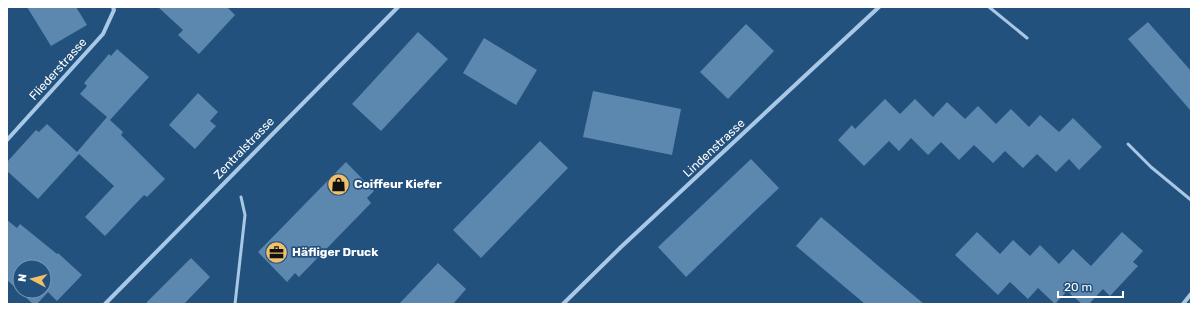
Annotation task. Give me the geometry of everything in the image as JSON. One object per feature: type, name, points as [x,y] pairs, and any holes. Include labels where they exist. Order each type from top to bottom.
[{"type":"street","name":"Fliederstrasse","points":[[7,140],[103,34],[114,10],[113,7]]},
{"type":"street","name":"Zentralstrasse","points":[[106,304],[398,7]]},
{"type":"street","name":"Lindenstrasse","points":[[564,304],[621,247],[879,7]]},
{"type":"street","points":[[1183,304],[1191,294]]},
{"type":"lane","points":[[989,7],[1027,38]]},
{"type":"lane","points":[[1128,144],[1151,167],[1191,200]]},
{"type":"lane","points":[[235,304],[245,215],[241,197]]},
{"type":"building","points":[[27,7],[76,7],[87,25],[51,46]]},
{"type":"building","points":[[158,7],[227,7],[235,15],[199,54],[178,35],[183,30]]},
{"type":"building","points":[[1148,22],[1191,71],[1191,111],[1128,39]]},
{"type":"building","points":[[746,24],[774,51],[728,99],[700,72]]},
{"type":"building","points":[[418,32],[448,59],[381,131],[352,104]]},
{"type":"building","points":[[484,38],[537,70],[516,105],[463,73]]},
{"type":"building","points":[[117,49],[149,77],[110,120],[123,132],[121,135],[165,179],[147,197],[144,195],[105,236],[85,217],[114,186],[79,154],[38,199],[7,171],[7,162],[36,130],[39,132],[47,124],[77,152],[107,117],[80,94],[87,86],[84,83],[109,54],[111,56]]},
{"type":"building","points":[[593,91],[681,109],[672,155],[583,137]]},
{"type":"building","points":[[198,93],[218,112],[210,121],[216,126],[195,149],[169,125]]},
{"type":"building","points":[[885,99],[900,114],[915,99],[933,117],[947,102],[965,119],[978,106],[996,124],[1011,109],[1029,127],[1040,115],[1059,132],[1073,118],[1102,147],[1079,170],[1069,159],[1056,172],[1037,154],[1023,168],[1005,151],[993,163],[974,145],[959,160],[941,142],[928,155],[911,138],[899,151],[889,141],[864,166],[838,140],[852,125],[855,129]]},
{"type":"building","points":[[540,141],[568,168],[481,258],[453,230]]},
{"type":"building","points":[[751,159],[779,188],[686,277],[658,247]]},
{"type":"building","points":[[346,162],[374,191],[367,198],[371,203],[299,277],[295,273],[287,282],[258,252]]},
{"type":"building","points":[[821,217],[924,304],[865,304],[796,246]]},
{"type":"building","points":[[7,220],[17,228],[20,224],[57,254],[58,253],[82,275],[57,301],[52,296],[52,259],[12,259],[12,285],[7,280]]},
{"type":"building","points":[[977,232],[1000,254],[1013,240],[1030,256],[1040,245],[1059,264],[1073,249],[1091,266],[1122,232],[1143,251],[1133,262],[1138,266],[1110,296],[1103,289],[1089,304],[1082,304],[1067,291],[1055,304],[1038,288],[1028,299],[1010,282],[998,295],[955,255]]},
{"type":"building","points":[[191,258],[210,277],[184,304],[145,304]]},
{"type":"building","points":[[438,263],[466,289],[453,304],[399,304]]},
{"type":"building","points":[[28,299],[42,299],[37,304],[33,304]]},
{"type":"place","name":"Coiffeur Kiefer","points":[[339,184]]},
{"type":"place","name":"Häfliger Druck","points":[[277,252]]}]
